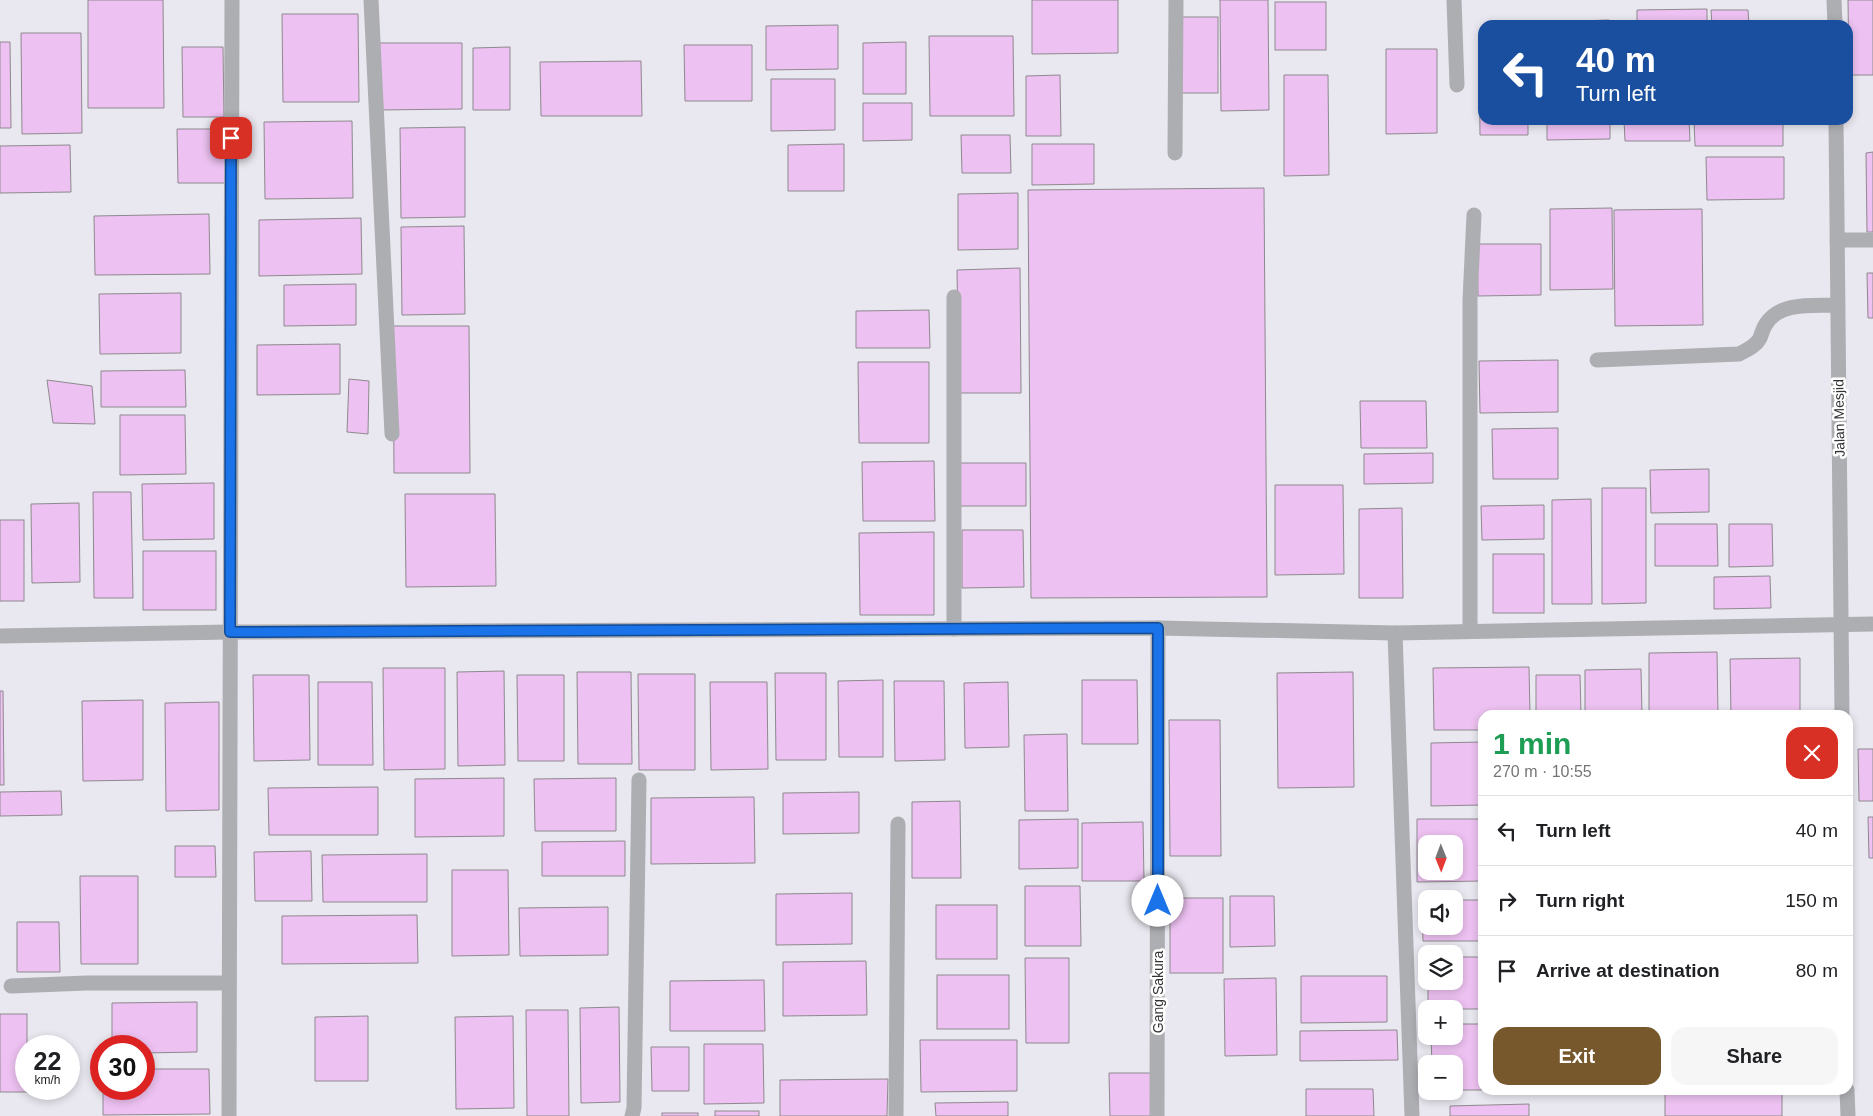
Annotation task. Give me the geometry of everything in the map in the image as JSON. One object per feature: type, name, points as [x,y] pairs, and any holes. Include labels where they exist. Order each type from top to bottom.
[{"type":"street","points":[[229,1116],[232,0]]},
{"type":"street","points":[[371,0],[392,434]]},
{"type":"street","points":[[1175,153],[1176,0]]},
{"type":"street","points":[[1454,0],[1457,85]]},
{"type":"street","points":[[1834,0],[1835,20]]},
{"type":"street","name":"Jalan Mesjid","points":[[1836,125],[1842,710]]},
{"type":"street","points":[[1470,631],[1470,300],[1474,215]]},
{"type":"street","points":[[1837,240],[1873,240]]},
{"type":"street","points":[[954,297],[954,629]]},
{"type":"street","points":[[1597,360],[1739,354],[1749,349],[1759,340],[1765,324],[1774,313],[1793,307],[1837,305]]},
{"type":"street","points":[[0,636],[230,632],[1158,628],[1395,633],[1873,624]]},
{"type":"street","name":"Gang Sakura","points":[[1158,628],[1158,1116]]},
{"type":"street","points":[[1395,633],[1412,1116]]},
{"type":"street","points":[[632,1116],[634,1108],[639,780]]},
{"type":"street","points":[[896,1116],[898,824]]},
{"type":"street","points":[[11,986],[86,983],[229,983]]},
{"type":"street","points":[[1847,1095],[1848,1116]]},
{"type":"building","points":[[88,0],[163,0],[164,108],[88,108]]},
{"type":"building","points":[[1032,0],[1118,0],[1118,53],[1032,54]]},
{"type":"building","points":[[1220,0],[1268,0],[1269,110],[1221,111]]},
{"type":"building","points":[[1848,0],[1873,0],[1873,75],[1853,75],[1853,20],[1848,20]]},
{"type":"building","points":[[1275,2],[1326,2],[1326,50],[1275,50]]},
{"type":"building","points":[[1707,9],[1707,20],[1637,20],[1637,10]]},
{"type":"building","points":[[1711,10],[1748,10],[1749,20],[1712,20]]},
{"type":"building","points":[[282,14],[358,14],[359,102],[283,102]]},
{"type":"building","points":[[1180,17],[1218,17],[1218,93],[1180,93]]},
{"type":"building","points":[[838,25],[838,69],[766,70],[766,26]]},
{"type":"building","points":[[21,33],[81,33],[82,133],[22,134]]},
{"type":"building","points":[[929,36],[1013,36],[1014,116],[930,116]]},
{"type":"building","points":[[0,42],[10,42],[11,128],[0,128]]},
{"type":"building","points":[[906,42],[906,94],[863,94],[863,43]]},
{"type":"building","points":[[378,43],[462,43],[462,109],[379,110]]},
{"type":"building","points":[[684,45],[752,45],[752,101],[685,101]]},
{"type":"building","points":[[182,47],[223,47],[224,117],[183,117]]},
{"type":"building","points":[[510,47],[510,110],[473,110],[473,48]]},
{"type":"building","points":[[1386,49],[1437,49],[1437,133],[1386,134]]},
{"type":"building","points":[[641,61],[642,116],[541,116],[540,62]]},
{"type":"building","points":[[1060,75],[1061,136],[1026,136],[1026,76]]},
{"type":"building","points":[[1284,75],[1328,75],[1329,175],[1284,176]]},
{"type":"building","points":[[771,79],[835,79],[835,130],[771,131]]},
{"type":"building","points":[[863,103],[912,103],[912,140],[863,141]]},
{"type":"building","points":[[352,121],[353,198],[265,199],[264,122]]},
{"type":"building","points":[[1480,125],[1528,125],[1528,135],[1480,135]]},
{"type":"building","points":[[1547,125],[1610,125],[1610,139],[1547,140]]},
{"type":"building","points":[[1624,125],[1689,125],[1690,141],[1625,141]]},
{"type":"building","points":[[1694,125],[1783,125],[1783,146],[1695,146]]},
{"type":"building","points":[[465,127],[465,217],[401,218],[400,128]]},
{"type":"building","points":[[177,129],[227,129],[227,183],[178,183]]},
{"type":"building","points":[[961,135],[1010,135],[1011,173],[962,173]]},
{"type":"building","points":[[844,144],[844,191],[788,191],[788,145]]},
{"type":"building","points":[[1032,144],[1094,144],[1094,184],[1032,185]]},
{"type":"building","points":[[70,145],[71,192],[0,193],[0,146]]},
{"type":"building","points":[[1873,152],[1873,232],[1867,232],[1866,153]]},
{"type":"building","points":[[1706,157],[1784,157],[1784,199],[1707,200]]},
{"type":"building","points":[[1264,188],[1267,597],[1031,598],[1028,190]]},
{"type":"building","points":[[1018,193],[1018,249],[958,250],[958,194]]},
{"type":"building","points":[[1612,208],[1613,289],[1550,290],[1550,209]]},
{"type":"building","points":[[1702,209],[1703,325],[1615,326],[1614,210]]},
{"type":"building","points":[[209,214],[210,274],[95,275],[94,216]]},
{"type":"building","points":[[361,218],[362,274],[259,276],[259,220]]},
{"type":"building","points":[[464,226],[465,314],[402,315],[401,227]]},
{"type":"building","points":[[1477,244],[1541,244],[1541,295],[1478,296]]},
{"type":"building","points":[[1020,268],[1021,393],[959,393],[957,270]]},
{"type":"building","points":[[1867,273],[1873,273],[1873,318],[1868,318]]},
{"type":"building","points":[[356,284],[356,325],[284,326],[284,285]]},
{"type":"building","points":[[181,293],[181,353],[100,354],[99,294]]},
{"type":"building","points":[[929,310],[930,348],[856,348],[856,311]]},
{"type":"building","points":[[393,326],[469,326],[470,473],[394,473]]},
{"type":"building","points":[[340,344],[340,394],[257,395],[257,345]]},
{"type":"building","points":[[1558,360],[1558,412],[1480,413],[1479,361]]},
{"type":"building","points":[[858,362],[929,362],[929,443],[859,443]]},
{"type":"building","points":[[185,370],[186,407],[101,407],[101,371]]},
{"type":"building","points":[[349,379],[369,381],[368,434],[347,432]]},
{"type":"building","points":[[47,380],[92,386],[95,424],[53,423]]},
{"type":"building","points":[[1360,401],[1426,401],[1427,448],[1361,448]]},
{"type":"building","points":[[120,415],[185,415],[186,474],[120,475]]},
{"type":"building","points":[[1558,428],[1558,479],[1493,479],[1492,429]]},
{"type":"building","points":[[1433,453],[1433,483],[1364,484],[1364,454]]},
{"type":"building","points":[[934,461],[935,521],[863,521],[862,462]]},
{"type":"building","points":[[958,463],[1026,463],[1026,506],[959,506]]},
{"type":"building","points":[[1709,469],[1709,512],[1651,513],[1650,470]]},
{"type":"building","points":[[214,483],[214,539],[143,540],[142,484]]},
{"type":"building","points":[[1275,485],[1343,485],[1344,574],[1275,575]]},
{"type":"building","points":[[1602,488],[1646,488],[1646,603],[1602,604]]},
{"type":"building","points":[[93,492],[131,492],[133,598],[94,598]]},
{"type":"building","points":[[405,494],[495,494],[496,586],[406,587]]},
{"type":"building","points":[[1591,499],[1592,604],[1552,604],[1552,500]]},
{"type":"building","points":[[79,503],[80,582],[32,583],[31,504]]},
{"type":"building","points":[[1544,505],[1544,539],[1482,540],[1481,506]]},
{"type":"building","points":[[1402,508],[1403,598],[1359,598],[1359,509]]},
{"type":"building","points":[[0,520],[24,520],[24,601],[0,601]]},
{"type":"building","points":[[1655,524],[1717,524],[1718,566],[1655,566]]},
{"type":"building","points":[[1729,524],[1772,524],[1773,566],[1729,567]]},
{"type":"building","points":[[962,530],[1023,530],[1024,587],[962,588]]},
{"type":"building","points":[[934,532],[934,615],[860,615],[859,533]]},
{"type":"building","points":[[143,551],[216,551],[216,610],[143,610]]},
{"type":"building","points":[[1493,554],[1544,554],[1544,613],[1493,613]]},
{"type":"building","points":[[1770,576],[1771,608],[1714,609],[1714,577]]},
{"type":"building","points":[[1717,652],[1718,710],[1649,710],[1649,653]]},
{"type":"building","points":[[1800,658],[1800,710],[1731,710],[1730,659]]},
{"type":"building","points":[[1529,667],[1530,710],[1478,710],[1478,730],[1434,730],[1433,668]]},
{"type":"building","points":[[383,668],[445,668],[445,769],[384,770]]},
{"type":"building","points":[[1641,669],[1642,710],[1585,710],[1585,670]]},
{"type":"building","points":[[504,671],[505,765],[458,766],[457,672]]},
{"type":"building","points":[[577,672],[631,672],[632,764],[578,764]]},
{"type":"building","points":[[1353,672],[1354,787],[1278,788],[1277,673]]},
{"type":"building","points":[[775,673],[826,673],[826,760],[776,760]]},
{"type":"building","points":[[638,674],[695,674],[695,770],[639,770]]},
{"type":"building","points":[[253,675],[309,675],[310,760],[254,761]]},
{"type":"building","points":[[517,675],[564,675],[564,761],[518,761]]},
{"type":"building","points":[[1536,675],[1580,675],[1581,710],[1536,710]]},
{"type":"building","points":[[883,680],[883,757],[839,757],[838,681]]},
{"type":"building","points":[[1082,680],[1137,680],[1138,744],[1082,744]]},
{"type":"building","points":[[894,681],[944,681],[945,760],[895,761]]},
{"type":"building","points":[[318,682],[372,682],[373,765],[318,765]]},
{"type":"building","points":[[710,682],[767,682],[768,769],[711,770]]},
{"type":"building","points":[[1008,682],[1009,747],[965,748],[964,683]]},
{"type":"building","points":[[0,691],[3,691],[4,785],[0,785]]},
{"type":"building","points":[[143,700],[143,780],[83,781],[82,701]]},
{"type":"building","points":[[219,702],[219,810],[166,811],[165,703]]},
{"type":"building","points":[[1169,720],[1220,720],[1221,856],[1170,856]]},
{"type":"building","points":[[1067,734],[1068,811],[1025,811],[1024,735]]},
{"type":"building","points":[[1478,742],[1478,805],[1431,806],[1431,743]]},
{"type":"building","points":[[1858,749],[1873,749],[1873,801],[1859,801]]},
{"type":"building","points":[[504,778],[504,836],[415,837],[415,779]]},
{"type":"building","points":[[616,778],[616,831],[535,831],[534,779]]},
{"type":"building","points":[[378,787],[378,835],[269,835],[268,788]]},
{"type":"building","points":[[61,791],[62,815],[0,816],[0,792]]},
{"type":"building","points":[[859,792],[859,833],[783,834],[783,793]]},
{"type":"building","points":[[754,797],[755,863],[651,864],[651,798]]},
{"type":"building","points":[[960,801],[961,878],[912,878],[912,802]]},
{"type":"building","points":[[1868,817],[1873,817],[1873,858],[1869,858]]},
{"type":"building","points":[[1078,819],[1078,868],[1019,869],[1019,820]]},
{"type":"building","points":[[1417,819],[1478,819],[1478,881],[1417,882]]},
{"type":"building","points":[[1143,822],[1144,881],[1082,881],[1082,823]]},
{"type":"building","points":[[625,841],[625,876],[542,876],[542,842]]},
{"type":"building","points":[[175,846],[215,846],[216,877],[175,877]]},
{"type":"building","points":[[311,851],[312,901],[255,901],[254,852]]},
{"type":"building","points":[[427,854],[427,902],[323,902],[322,855]]},
{"type":"building","points":[[452,870],[508,870],[509,955],[452,956]]},
{"type":"building","points":[[80,876],[138,876],[138,964],[81,964]]},
{"type":"building","points":[[1025,886],[1080,886],[1081,946],[1025,946]]},
{"type":"building","points":[[852,893],[852,944],[776,945],[776,894]]},
{"type":"building","points":[[1230,896],[1274,896],[1275,946],[1230,947]]},
{"type":"building","points":[[1170,898],[1223,898],[1223,973],[1170,973]]},
{"type":"building","points":[[1463,900],[1478,900],[1478,941],[1423,941],[1423,935],[1463,935]]},
{"type":"building","points":[[936,905],[997,905],[997,959],[936,959]]},
{"type":"building","points":[[608,907],[608,955],[520,956],[519,908]]},
{"type":"building","points":[[417,915],[418,963],[282,964],[282,916]]},
{"type":"building","points":[[17,922],[59,922],[60,972],[17,972]]},
{"type":"building","points":[[1463,957],[1478,957],[1478,1009],[1463,1009],[1463,1000],[1428,1000],[1428,990],[1463,990]]},
{"type":"building","points":[[1025,958],[1069,958],[1069,1043],[1026,1043]]},
{"type":"building","points":[[866,961],[867,1015],[783,1016],[783,962]]},
{"type":"building","points":[[937,975],[1009,975],[1009,1029],[937,1029]]},
{"type":"building","points":[[1301,976],[1387,976],[1387,1022],[1301,1023]]},
{"type":"building","points":[[1276,978],[1277,1055],[1225,1056],[1224,979]]},
{"type":"building","points":[[764,980],[765,1031],[670,1031],[670,981]]},
{"type":"building","points":[[197,1002],[197,1052],[155,1053],[155,1035],[112,1035],[112,1003]]},
{"type":"building","points":[[619,1007],[620,1102],[581,1103],[580,1008]]},
{"type":"building","points":[[526,1010],[568,1010],[569,1116],[527,1116]]},
{"type":"building","points":[[0,1014],[27,1014],[27,1035],[15,1035],[15,1092],[0,1092]]},
{"type":"building","points":[[368,1016],[368,1081],[315,1081],[315,1017]]},
{"type":"building","points":[[513,1016],[514,1108],[456,1109],[455,1017]]},
{"type":"building","points":[[1463,1024],[1478,1024],[1478,1090],[1463,1090],[1463,1055],[1432,1055],[1431,1045],[1463,1045]]},
{"type":"building","points":[[1397,1030],[1398,1060],[1300,1061],[1300,1031]]},
{"type":"building","points":[[920,1040],[1017,1040],[1017,1091],[921,1092]]},
{"type":"building","points":[[704,1044],[763,1044],[764,1103],[704,1104]]},
{"type":"building","points":[[651,1047],[689,1047],[689,1091],[652,1091]]},
{"type":"building","points":[[155,1069],[209,1069],[210,1114],[103,1115],[103,1100],[155,1100]]},
{"type":"building","points":[[1109,1073],[1151,1073],[1151,1116],[1110,1116]]},
{"type":"building","points":[[888,1079],[887,1116],[780,1116],[780,1080]]},
{"type":"building","points":[[1306,1089],[1373,1089],[1374,1116],[1306,1116]]},
{"type":"building","points":[[1665,1095],[1782,1095],[1782,1116],[1665,1116]]},
{"type":"building","points":[[1008,1102],[1008,1116],[936,1116],[935,1103]]},
{"type":"building","points":[[1529,1104],[1529,1116],[1450,1116],[1450,1106]]},
{"type":"building","points":[[715,1111],[759,1111],[759,1116],[715,1116]]},
{"type":"building","points":[[662,1113],[698,1113],[698,1116],[662,1116]]},
{"type":"route","points":[[231,138],[230,632],[1158,628],[1158,901]]}]
